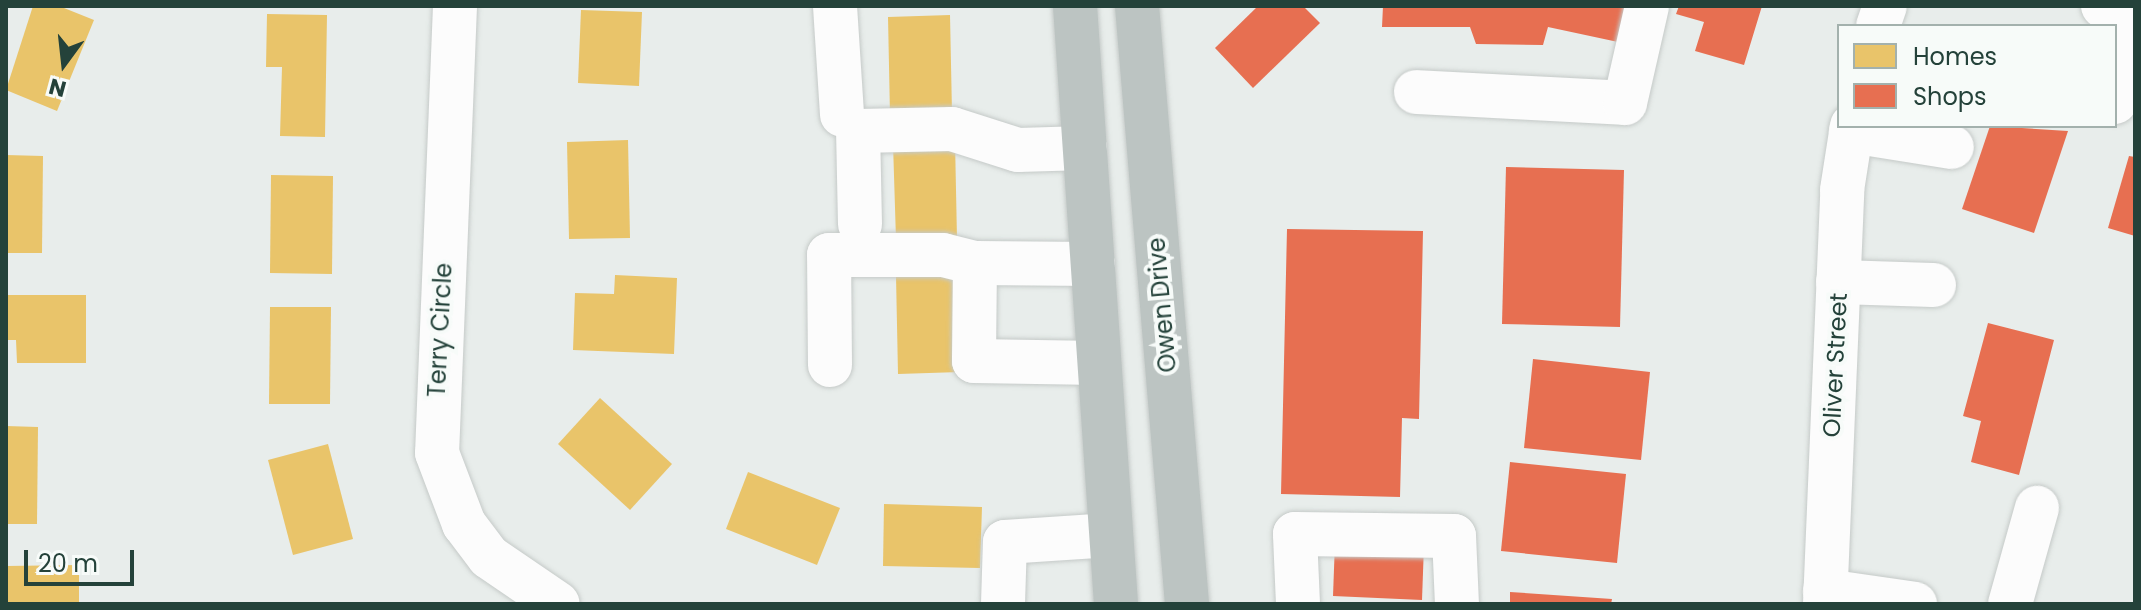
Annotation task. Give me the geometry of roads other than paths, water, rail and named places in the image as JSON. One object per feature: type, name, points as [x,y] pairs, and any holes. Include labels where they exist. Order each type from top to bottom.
[{"type":"highway","points":[[1075,6],[1116,604]]},
{"type":"highway","name":"Owen Drive","points":[[1137,6],[1187,604]]},
{"type":"street","name":"Terry Circle","points":[[455,6],[437,453],[464,524],[489,557],[558,604]]},
{"type":"street","points":[[835,6],[842,115]]},
{"type":"street","points":[[1416,92],[1625,103],[1647,6]]},
{"type":"street","points":[[2103,6],[2135,16]]},
{"type":"street","points":[[2117,96],[2135,40]]},
{"type":"street","points":[[1852,128],[1952,147]]},
{"type":"street","name":"Oliver Street","points":[[1825,597],[1838,282],[1852,128]]},
{"type":"street","points":[[860,224],[858,131],[952,129],[1018,150],[1085,148]]},
{"type":"street","points":[[830,365],[829,255],[943,255],[975,263],[1093,264]]},
{"type":"street","points":[[975,263],[974,361],[1099,363]]},
{"type":"street","points":[[1838,282],[1934,285]]},
{"type":"street","points":[[2010,604],[2037,508]]},
{"type":"street","points":[[1298,604],[1295,534],[1454,536],[1457,604]]},
{"type":"street","points":[[1003,604],[1005,542],[1111,535]]},
{"type":"street","points":[[1825,597],[1915,604]]}]
